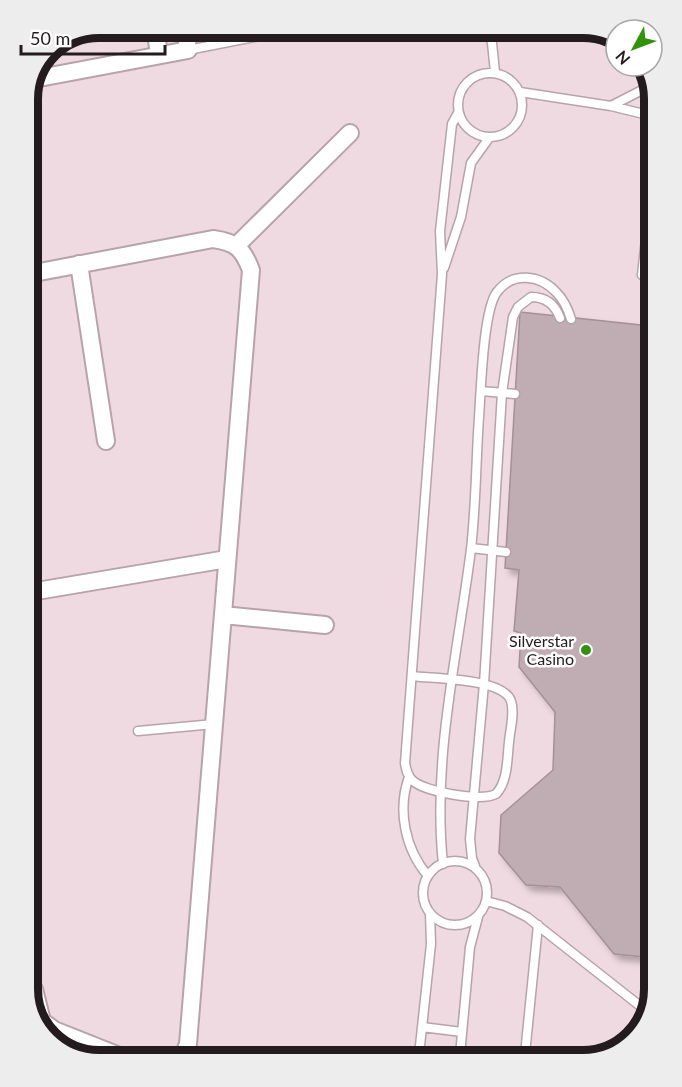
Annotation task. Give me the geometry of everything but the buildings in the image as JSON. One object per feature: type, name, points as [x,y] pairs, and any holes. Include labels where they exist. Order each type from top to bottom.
[{"type":"street","points":[[157,38],[159,54]]},
{"type":"street","points":[[42,77],[188,50],[186,38]]},
{"type":"street","points":[[237,245],[350,133]]},
{"type":"street","points":[[38,272],[213,239],[237,245],[245,254],[251,270],[186,1049]]},
{"type":"street","points":[[79,264],[106,441]]},
{"type":"street","points":[[38,591],[227,559]]},
{"type":"street","points":[[223,615],[325,625]]},
{"type":"street","points":[[54,1030],[102,1049]]},
{"type":"lane","points":[[188,50],[250,38]]},
{"type":"lane","points":[[490,38],[495,72]]},
{"type":"lane","points":[[495,72],[506,76],[520,92],[523,102],[517,123],[500,136],[489,138],[469,130],[458,112],[457,102],[466,83],[474,76],[495,72]]},
{"type":"lane","points":[[611,106],[644,89]]},
{"type":"lane","points":[[520,92],[611,106],[645,114]]},
{"type":"lane","points":[[428,876],[415,861],[411,850],[402,802],[409,777],[405,763],[441,274],[440,231],[452,123],[458,112]]},
{"type":"lane","points":[[441,274],[462,217],[471,163],[489,138]]},
{"type":"lane","points":[[645,249],[642,275],[645,275]]},
{"type":"lane","points":[[443,864],[438,816],[450,681],[471,548],[481,391],[490,309],[497,292],[503,286],[521,278],[542,279],[560,295],[570,320]]},
{"type":"lane","points":[[476,869],[470,848],[473,798],[484,684],[502,393],[509,334],[518,307],[531,297],[546,300],[557,311],[560,318]]},
{"type":"lane","points":[[481,391],[515,394]]},
{"type":"lane","points":[[471,548],[506,552]]},
{"type":"lane","points":[[409,777],[422,786],[473,798],[496,794],[504,783],[512,710],[508,694],[501,689],[484,684],[412,676]]},
{"type":"lane","points":[[138,731],[214,724]]},
{"type":"lane","points":[[460,1050],[470,947],[478,916],[486,901],[485,880],[476,869],[464,862],[451,861],[443,864],[428,876],[423,889],[424,903],[430,913],[440,922],[453,926],[467,923],[478,916]]},
{"type":"lane","points":[[486,901],[516,910],[538,925],[641,1007]]},
{"type":"lane","points":[[420,1050],[430,944],[430,913]]},
{"type":"lane","points":[[525,1050],[538,925]]},
{"type":"lane","points":[[422,1027],[462,1032]]},
{"type":"place","name":"Silverstar Casino","points":[[586,650]]}]
